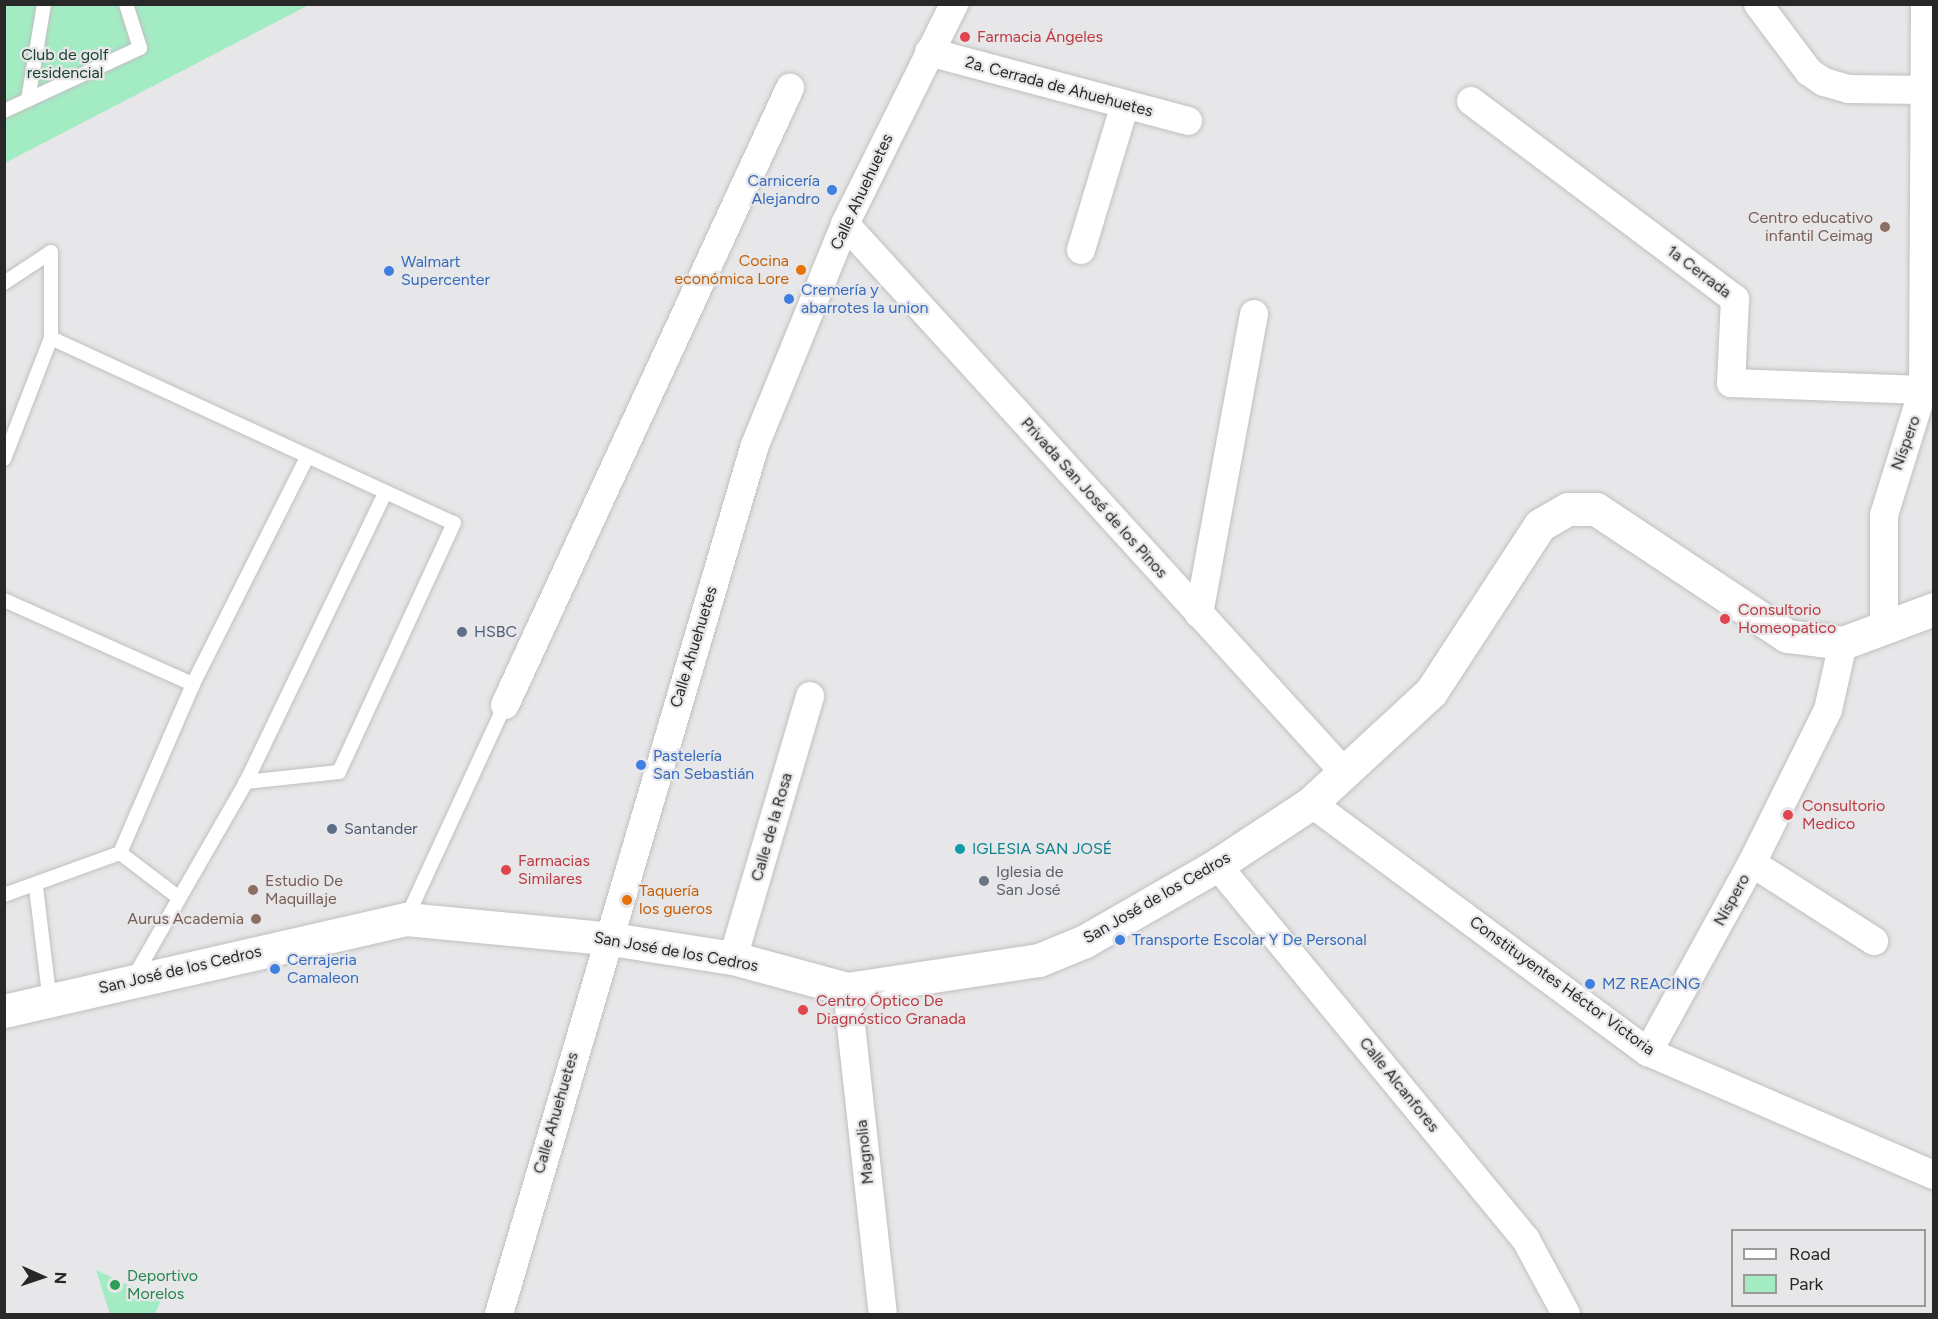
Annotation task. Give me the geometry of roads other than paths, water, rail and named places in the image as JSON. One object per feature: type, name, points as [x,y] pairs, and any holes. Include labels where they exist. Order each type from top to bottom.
[{"type":"street","name":"Calle Ahuehuetes","points":[[499,1314],[605,938],[755,445],[844,224],[954,4]]},
{"type":"street","points":[[1758,4],[1809,72],[1824,82],[1848,88],[1927,90]]},
{"type":"street","name":"Níspero","points":[[1884,629],[1884,515],[1923,390],[1927,90],[1925,4]]},
{"type":"street","name":"2a. Cerrada de Ahuehuetes","points":[[929,52],[1188,121]]},
{"type":"street","points":[[505,705],[790,88]]},
{"type":"street","name":"1a Cerrada","points":[[1471,101],[1735,299],[1731,383],[1923,390]]},
{"type":"street","points":[[1081,250],[1125,104]]},
{"type":"street","name":"Privada San José de los Pinos","points":[[844,224],[1343,771]]},
{"type":"street","points":[[1199,614],[1254,314]]},
{"type":"street","name":"San José de los Cedros","points":[[4,1011],[406,919],[605,938],[733,958],[847,989],[1039,960],[1085,941],[1217,865],[1311,803],[1431,692],[1540,525],[1568,508],[1596,509],[1787,636],[1843,643]]},
{"type":"street","points":[[1843,643],[1934,609]]},
{"type":"street","name":"Níspero","points":[[1648,1052],[1752,863],[1828,710],[1843,643]]},
{"type":"street","name":"Calle de la Rosa","points":[[733,958],[810,696]]},
{"type":"street","name":"Constituyentes Héctor Victoria","points":[[1311,803],[1648,1052],[1934,1175]]},
{"type":"street","points":[[1752,863],[1874,941]]},
{"type":"street","name":"Calle Alcanfores","points":[[1217,865],[1526,1240],[1566,1314]]},
{"type":"street","name":"Magnolia","points":[[847,989],[883,1314]]},
{"type":"lane","points":[[28,100],[44,4]]},
{"type":"lane","points":[[4,111],[140,48],[126,4]]},
{"type":"lane","points":[[4,283],[51,252],[51,338],[4,459]]},
{"type":"lane","points":[[51,338],[384,495],[454,523],[339,772],[246,782]]},
{"type":"lane","points":[[4,895],[36,888],[120,853],[193,684],[306,459]]},
{"type":"lane","points":[[131,982],[246,782],[384,495]]},
{"type":"lane","points":[[4,600],[193,684]]},
{"type":"lane","points":[[406,919],[505,705]]},
{"type":"lane","points":[[120,853],[178,897]]},
{"type":"lane","points":[[36,888],[50,1002]]},
{"type":"place","name":"Farmacia Ángeles","points":[[965,37]]},
{"type":"place","name":"Carnicería Alejandro","points":[[832,190]]},
{"type":"place","name":"Centro educativo infantil Ceimag","points":[[1885,227]]},
{"type":"place","name":"Cocina económica Lore","points":[[801,270]]},
{"type":"place","name":"Walmart Supercenter","points":[[389,271]]},
{"type":"place","name":"Cremería y abarrotes la union","points":[[789,299]]},
{"type":"place","name":"Consultorio Homeopatico","points":[[1725,619]]},
{"type":"place","name":"HSBC","points":[[462,632]]},
{"type":"place","name":"Pastelería San Sebastián","points":[[641,765]]},
{"type":"place","name":"Consultorio Medico","points":[[1788,815]]},
{"type":"place","name":"Santander","points":[[332,829]]},
{"type":"place","name":"IGLESIA SAN JOSÉ","points":[[960,849]]},
{"type":"place","name":"Farmacias Similares","points":[[506,870]]},
{"type":"place","name":"Iglesia de San José","points":[[984,881]]},
{"type":"place","name":"Estudio De Maquillaje","points":[[253,890]]},
{"type":"place","name":"Taquería los gueros","points":[[627,900]]},
{"type":"place","name":"Aurus Academia","points":[[256,919]]},
{"type":"place","name":"Transporte Escolar Y De Personal","points":[[1120,940]]},
{"type":"place","name":"Cerrajeria Camaleon","points":[[275,969]]},
{"type":"place","name":"MZ REACING","points":[[1590,984]]},
{"type":"place","name":"Centro Óptico De Diagnóstico Granada","points":[[803,1010]]},
{"type":"place","name":"Deportivo Morelos","points":[[115,1285]]},
{"type":"park label","name":"Club de golf residencial","points":[[65,64]]}]
